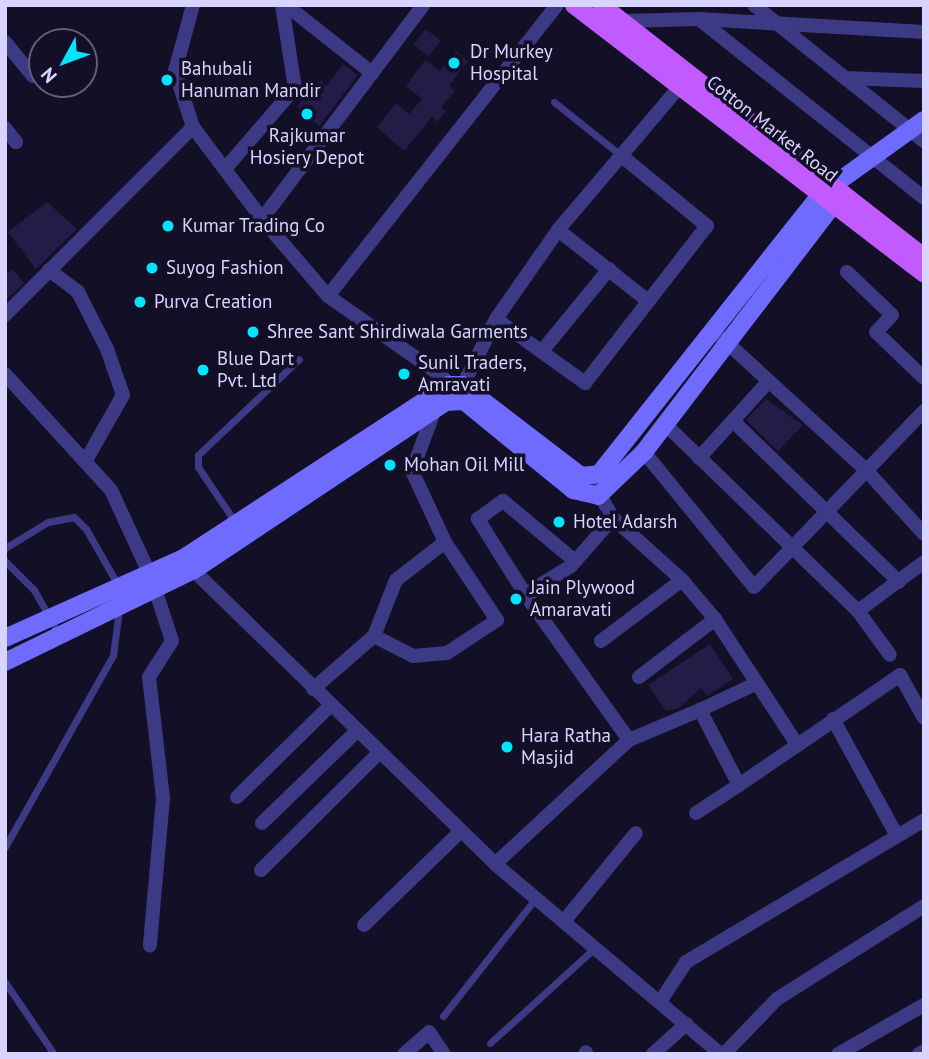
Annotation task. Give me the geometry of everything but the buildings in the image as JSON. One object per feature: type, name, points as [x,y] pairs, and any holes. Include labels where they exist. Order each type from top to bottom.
[{"type":"main road","points":[[574,5],[597,12]]},
{"type":"main road","name":"Cotton Market Road","points":[[597,12],[623,21],[686,80]]},
{"type":"main road","name":"Cotton Market Road","points":[[597,12],[924,257]]},
{"type":"main road","name":"Cotton Market Road","points":[[836,189],[924,274]]},
{"type":"street","points":[[193,5],[175,71],[193,127],[262,219],[328,296],[447,396],[590,478],[598,496],[613,517],[682,580],[715,619],[796,743]]},
{"type":"street","points":[[225,169],[295,88],[284,5]]},
{"type":"street","points":[[284,5],[372,73]]},
{"type":"street","points":[[262,219],[423,5]]},
{"type":"street","points":[[328,296],[557,5]]},
{"type":"street","points":[[590,478],[607,468],[719,336],[836,189],[871,156],[919,130],[844,78],[754,5]]},
{"type":"street","points":[[699,19],[924,198]]},
{"type":"street","points":[[623,21],[699,19],[924,32]]},
{"type":"street","points":[[5,42],[28,70]]},
{"type":"street","points":[[844,78],[924,81]]},
{"type":"street","points":[[374,636],[413,656],[447,653],[497,620],[445,542],[412,471],[447,396],[558,230],[686,80]]},
{"type":"street","points":[[5,315],[193,127]]},
{"type":"street","points":[[5,128],[16,142]]},
{"type":"street","points":[[496,320],[585,383],[707,226],[623,157]]},
{"type":"street","points":[[558,230],[647,300]]},
{"type":"street","points":[[542,352],[609,269]]},
{"type":"street","points":[[49,270],[78,292],[107,349],[123,395],[85,462]]},
{"type":"street","points":[[847,272],[892,315],[876,332],[924,378]]},
{"type":"street","points":[[719,336],[866,470],[924,534]]},
{"type":"street","points":[[598,496],[644,452],[665,424],[719,336]]},
{"type":"street","points":[[5,374],[111,490],[153,583],[172,641],[149,677],[163,798],[150,945]]},
{"type":"street","points":[[699,458],[768,382]]},
{"type":"street","points":[[5,662],[60,636],[120,599],[188,565],[447,396],[464,401],[573,490],[598,496]]},
{"type":"street","points":[[644,452],[754,587],[792,552],[924,411]]},
{"type":"street","points":[[733,421],[829,510],[899,582]]},
{"type":"street","points":[[665,424],[792,552],[858,611],[890,655]]},
{"type":"street","points":[[575,561],[508,503],[498,502],[480,515],[478,524],[524,594],[629,740]]},
{"type":"street","points":[[524,594],[575,561],[613,517]]},
{"type":"street","points":[[313,689],[374,636],[396,580],[445,542]]},
{"type":"street","points":[[858,611],[924,562]]},
{"type":"street","points":[[188,565],[495,864],[722,1054],[777,999],[924,906]]},
{"type":"street","points":[[601,641],[682,580]]},
{"type":"street","points":[[5,638],[51,618],[120,599]]},
{"type":"street","points":[[639,677],[715,619]]},
{"type":"street","points":[[696,813],[900,675],[924,718]]},
{"type":"street","points":[[495,864],[629,740],[757,684]]},
{"type":"street","points":[[237,797],[330,706]]},
{"type":"street","points":[[700,710],[739,785]]},
{"type":"street","points":[[833,719],[896,834]]},
{"type":"street","points":[[262,823],[357,731]]},
{"type":"street","points":[[261,870],[379,753]]},
{"type":"street","points":[[660,1002],[687,962],[896,834],[924,820]]},
{"type":"street","points":[[365,925],[461,831]]},
{"type":"street","points":[[565,920],[636,833]]},
{"type":"street","points":[[838,1054],[924,1005]]},
{"type":"street","points":[[653,1054],[686,1024]]},
{"type":"street","points":[[404,1054],[429,1032],[444,1054]]},
{"type":"street","points":[[919,1054],[924,1051]]},
{"type":"lane","points":[[554,102],[623,157]]},
{"type":"lane","points":[[240,531],[198,467],[198,455],[299,359]]},
{"type":"lane","points":[[5,548],[48,522],[74,517],[86,529],[120,599],[113,655],[5,847]]},
{"type":"lane","points":[[5,561],[34,590],[60,636]]},
{"type":"lane","points":[[443,1016],[537,898]]},
{"type":"lane","points":[[490,1044],[596,947]]},
{"type":"lane","points":[[5,982],[54,1054]]},
{"type":"place","name":"Dr Murkey Hospital","points":[[454,63]]},
{"type":"place","name":"Bahubali Hanuman Mandir","points":[[167,80]]},
{"type":"place","name":"Rajkumar Hosiery Depot","points":[[307,114]]},
{"type":"place","name":"Kumar Trading Co","points":[[168,226]]},
{"type":"place","name":"Suyog Fashion","points":[[152,268]]},
{"type":"place","name":"Purva Creation","points":[[140,302]]},
{"type":"place","name":"Shree Sant Shirdiwala Garments","points":[[253,332]]},
{"type":"place","name":"Blue Dart Pvt. Ltd","points":[[203,370]]},
{"type":"place","name":"Sunil Traders, Amravati","points":[[404,374]]},
{"type":"place","name":"Mohan Oil Mill","points":[[390,465]]},
{"type":"place","name":"Hotel Adarsh","points":[[559,522]]},
{"type":"place","name":"Jain Plywood Amaravati","points":[[516,599]]},
{"type":"place","name":"Hara Ratha Masjid","points":[[507,747]]}]
